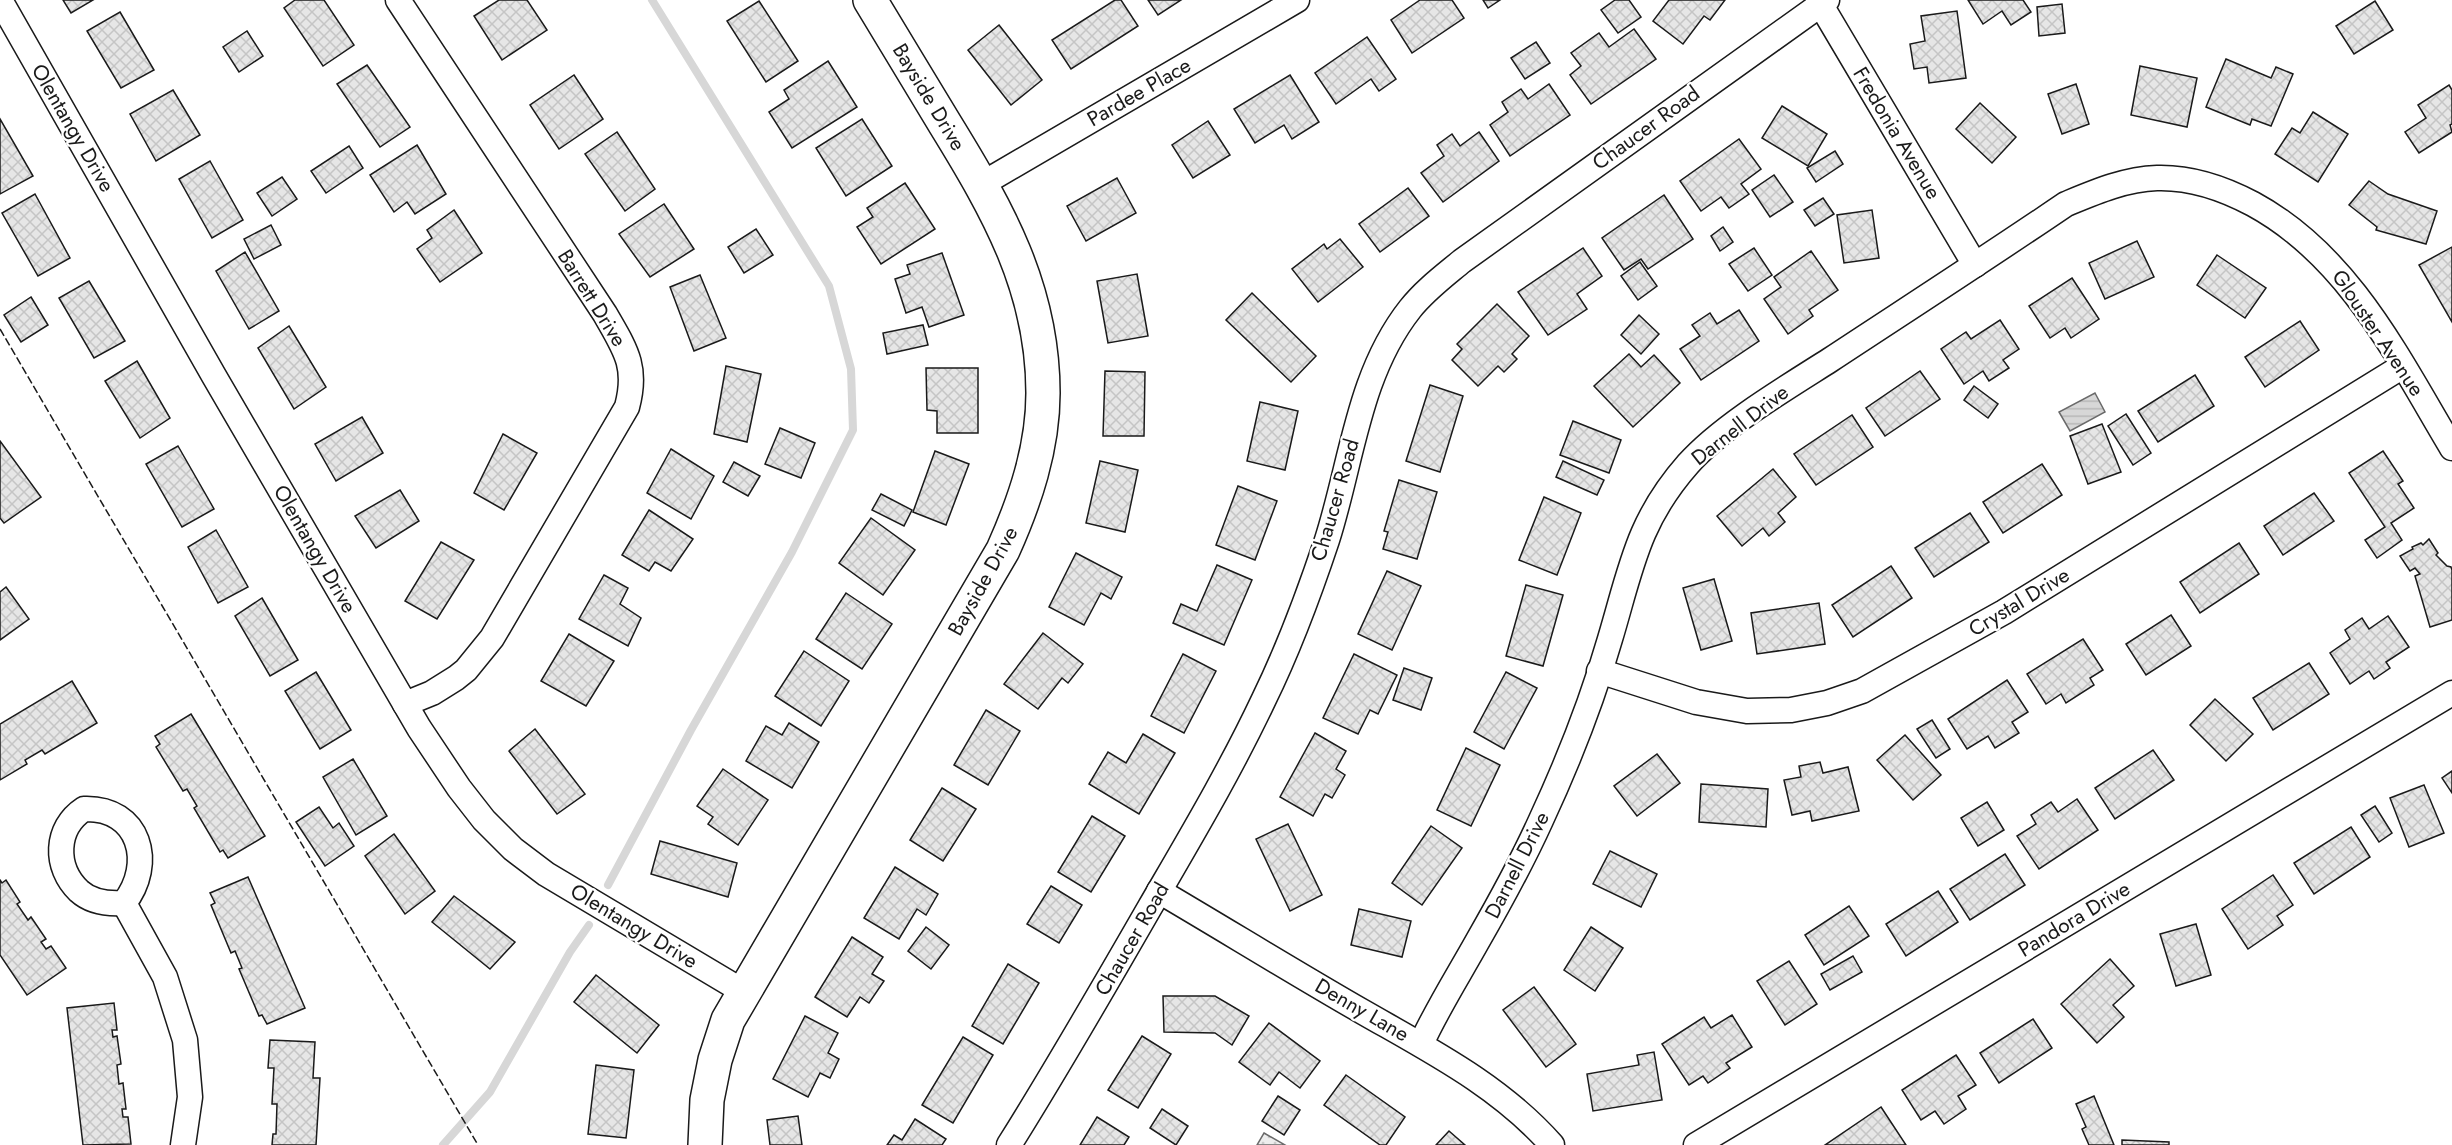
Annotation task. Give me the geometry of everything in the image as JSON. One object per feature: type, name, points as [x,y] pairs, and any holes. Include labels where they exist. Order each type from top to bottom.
[{"type":"street","name":"Olentangy Drive","points":[[0,0],[219,386],[405,704],[459,788],[484,820],[513,849],[546,874],[744,992]]},
{"type":"street","name":"Barrett Drive","points":[[398,0],[605,314],[626,350],[632,370],[632,389],[627,407],[504,621],[466,670],[432,693],[405,704]]},
{"type":"street","name":"Bayside Drive","points":[[705,1145],[707,1100],[715,1060],[728,1020],[1003,550],[1021,511],[1030,480],[1040,428],[1042,405],[1040,349],[1032,305],[1020,262],[982,184],[870,0]]},
{"type":"street","name":"Pardee Place","points":[[982,184],[1297,0]]},
{"type":"street","name":"Fredonia Avenue","points":[[1822,1],[1975,265]]},
{"type":"street","name":"Chaucer Road","points":[[1009,1145],[1053,1074],[1225,779],[1290,641],[1327,538],[1352,440],[1376,366],[1391,337],[1411,309],[1435,283],[1462,261],[1822,1]]},
{"type":"street","name":"Darnell Drive","points":[[1421,1044],[1431,1022],[1501,901],[1542,819],[1577,736],[1599,671],[1632,557],[1642,532],[1666,490],[1690,462],[1716,438],[1780,392],[2066,204],[2097,190],[2157,178],[2197,181],[2229,191]]},
{"type":"street","name":"Glouster Avenue","points":[[2229,191],[2274,215],[2306,238],[2334,266],[2370,314],[2452,448]]},
{"type":"street","name":"Crystal Drive","points":[[1599,671],[1696,702],[1748,711],[1791,710],[1827,703],[1862,691],[2004,612],[2403,366]]},
{"type":"street","name":"Pandora Drive","points":[[1696,1145],[2452,693]]},
{"type":"street","name":"Denny Lane","points":[[1159,891],[1421,1044],[1501,1096],[1536,1127],[1552,1145]]},
{"type":"street","points":[[124,903],[165,977],[185,1040],[189,1097],[183,1145]]},
{"type":"shaded area","points":[[2095,393],[2105,412],[2070,431],[2059,412]]},
{"type":"shaded area","points":[[1264,1133],[1285,1145],[1257,1145]]},
{"type":"building","points":[[63,0],[93,0],[71,13]]},
{"type":"building","points":[[295,0],[324,0],[354,45],[323,66],[284,8]]},
{"type":"building","points":[[499,0],[527,0],[547,30],[502,60],[474,16]]},
{"type":"building","points":[[1115,0],[1121,0],[1138,26],[1071,69],[1052,40]]},
{"type":"building","points":[[1148,0],[1181,0],[1158,15]]},
{"type":"building","points":[[1420,0],[1452,0],[1464,18],[1412,53],[1391,20]]},
{"type":"building","points":[[1483,0],[1500,0],[1488,8]]},
{"type":"building","points":[[1615,0],[1629,0],[1641,17],[1618,33],[1601,10]]},
{"type":"building","points":[[1669,0],[1725,0],[1710,20],[1704,16],[1683,44],[1653,21]]},
{"type":"building","points":[[1968,0],[2023,0],[2031,12],[2011,25],[2002,11],[1983,24]]},
{"type":"building","points":[[759,1],[798,61],[766,82],[727,21]]},
{"type":"building","points":[[2375,1],[2393,30],[2354,54],[2336,26]]},
{"type":"building","points":[[2062,4],[2065,33],[2039,36],[2037,7]]},
{"type":"building","points":[[1957,11],[1966,78],[1929,83],[1927,67],[1914,69],[1910,44],[1925,41],[1921,16]]},
{"type":"building","points":[[120,12],[154,70],[121,88],[87,31]]},
{"type":"building","points":[[999,25],[1042,80],[1011,105],[968,50]]},
{"type":"building","points":[[1634,29],[1656,59],[1591,104],[1570,75],[1581,66],[1571,53],[1599,33],[1609,47]]},
{"type":"building","points":[[247,31],[263,56],[239,72],[223,47]]},
{"type":"building","points":[[1367,37],[1396,79],[1379,91],[1371,79],[1336,104],[1315,73]]},
{"type":"building","points":[[1536,42],[1550,63],[1525,79],[1511,58]]},
{"type":"building","points":[[2226,59],[2271,78],[2276,67],[2293,74],[2271,126],[2252,119],[2250,125],[2206,107]]},
{"type":"building","points":[[828,61],[857,107],[792,148],[769,112],[789,99],[784,90]]},
{"type":"building","points":[[367,65],[410,127],[380,147],[337,84]]},
{"type":"building","points":[[2140,66],[2197,78],[2187,127],[2131,115]]},
{"type":"building","points":[[574,75],[603,119],[559,149],[530,105]]},
{"type":"building","points":[[1290,75],[1319,122],[1292,139],[1284,125],[1255,143],[1234,109]]},
{"type":"building","points":[[1549,84],[1570,115],[1510,156],[1490,125],[1508,112],[1502,102],[1521,89],[1528,99]]},
{"type":"building","points":[[2076,84],[2089,124],[2062,134],[2048,94]]},
{"type":"building","points":[[2449,85],[2452,90],[2452,124],[2450,125],[2452,132],[2419,153],[2405,132],[2426,118],[2418,105]]},
{"type":"building","points":[[173,90],[200,135],[156,161],[130,114]]},
{"type":"building","points":[[1980,103],[2016,137],[1992,163],[1956,129]]},
{"type":"building","points":[[1782,106],[1827,134],[1808,166],[1762,138]]},
{"type":"building","points":[[2313,112],[2348,134],[2318,182],[2275,154],[2292,128],[2300,133]]},
{"type":"building","points":[[0,119],[33,176],[0,194]]},
{"type":"building","points":[[862,119],[892,166],[846,196],[816,148]]},
{"type":"building","points":[[1208,121],[1230,155],[1193,178],[1172,145]]},
{"type":"building","points":[[617,132],[655,189],[625,211],[585,154]]},
{"type":"building","points":[[1479,132],[1499,161],[1443,202],[1421,173],[1444,156],[1437,145],[1452,134],[1460,146]]},
{"type":"building","points":[[1739,139],[1761,169],[1741,184],[1749,194],[1729,208],[1721,197],[1701,211],[1680,181]]},
{"type":"building","points":[[417,145],[446,194],[415,214],[407,202],[394,212],[370,175]]},
{"type":"building","points":[[349,146],[363,168],[326,193],[311,171]]},
{"type":"building","points":[[1835,151],[1843,164],[1816,182],[1807,168]]},
{"type":"building","points":[[210,161],[243,220],[212,238],[179,179]]},
{"type":"building","points":[[1774,175],[1793,202],[1770,217],[1752,190]]},
{"type":"building","points":[[282,177],[297,199],[272,216],[257,193]]},
{"type":"building","points":[[1117,178],[1136,213],[1086,241],[1067,206]]},
{"type":"building","points":[[2369,181],[2388,194],[2437,211],[2426,244],[2376,230],[2377,227],[2349,205]]},
{"type":"building","points":[[905,183],[935,229],[881,264],[857,227],[873,217],[867,208]]},
{"type":"building","points":[[1408,188],[1429,216],[1380,252],[1359,224]]},
{"type":"building","points":[[35,194],[70,258],[38,276],[2,213]]},
{"type":"building","points":[[1664,195],[1693,239],[1648,269],[1641,259],[1624,270],[1602,238]]},
{"type":"building","points":[[1823,198],[1834,214],[1815,226],[1804,210]]},
{"type":"building","points":[[664,204],[694,249],[650,277],[619,234]]},
{"type":"building","points":[[454,210],[482,253],[440,282],[417,249],[432,238],[427,230]]},
{"type":"building","points":[[1872,210],[1879,258],[1844,263],[1837,215]]},
{"type":"building","points":[[271,225],[281,245],[254,259],[244,239]]},
{"type":"building","points":[[1723,227],[1733,242],[1720,251],[1711,236]]},
{"type":"building","points":[[756,229],[773,255],[744,273],[728,247]]},
{"type":"building","points":[[1340,239],[1363,267],[1318,302],[1292,269],[1324,244],[1327,249]]},
{"type":"building","points":[[2137,241],[2154,277],[2105,299],[2089,263]]},
{"type":"building","points":[[2452,247],[2452,322],[2419,265]]},
{"type":"building","points":[[1583,248],[1602,276],[1577,294],[1587,309],[1548,335],[1518,292]]},
{"type":"building","points":[[1754,248],[1772,275],[1748,291],[1729,264]]},
{"type":"building","points":[[1811,251],[1838,290],[1809,310],[1813,316],[1788,334],[1764,299],[1781,287],[1774,277]]},
{"type":"building","points":[[245,252],[279,311],[249,329],[216,271]]},
{"type":"building","points":[[942,253],[964,315],[929,327],[922,307],[906,313],[895,279],[910,274],[907,265]]},
{"type":"building","points":[[2217,255],[2266,288],[2245,318],[2197,285]]},
{"type":"building","points":[[1640,262],[1657,286],[1638,300],[1621,276]]},
{"type":"building","points":[[1137,274],[1148,336],[1108,343],[1097,281]]},
{"type":"building","points":[[700,275],[726,338],[694,351],[670,287]]},
{"type":"building","points":[[2072,278],[2099,319],[2071,338],[2065,328],[2050,338],[2029,306]]},
{"type":"building","points":[[89,281],[125,341],[94,358],[59,298]]},
{"type":"building","points":[[1252,293],[1316,356],[1291,382],[1226,320]]},
{"type":"building","points":[[31,297],[48,325],[21,342],[4,315]]},
{"type":"building","points":[[1497,304],[1529,336],[1512,354],[1517,359],[1504,372],[1498,366],[1478,386],[1452,360],[1462,349],[1457,344]]},
{"type":"building","points":[[1739,310],[1759,341],[1701,380],[1680,349],[1700,336],[1692,325],[1710,313],[1717,324]]},
{"type":"building","points":[[1639,315],[1659,334],[1641,354],[1621,335]]},
{"type":"building","points":[[2000,320],[2019,349],[2003,360],[2009,368],[1989,381],[1983,371],[1964,384],[1941,349],[1966,332],[1971,339]]},
{"type":"building","points":[[2300,321],[2319,350],[2265,387],[2245,357]]},
{"type":"building","points":[[923,325],[928,345],[887,354],[883,333]]},
{"type":"building","points":[[289,326],[326,387],[294,409],[258,348]]},
{"type":"building","points":[[1629,354],[1641,367],[1654,355],[1680,383],[1633,427],[1594,386]]},
{"type":"building","points":[[137,361],[170,418],[140,438],[105,381]]},
{"type":"building","points":[[726,366],[761,374],[747,442],[714,434]]},
{"type":"building","points":[[926,368],[978,368],[978,433],[937,433],[937,411],[927,410]]},
{"type":"building","points":[[1105,371],[1145,372],[1144,436],[1103,436]]},
{"type":"building","points":[[1920,371],[1940,399],[1885,436],[1866,408]]},
{"type":"building","points":[[2195,375],[2214,406],[2158,442],[2138,411]]},
{"type":"building","points":[[1430,385],[1463,396],[1440,472],[1406,461]]},
{"type":"building","points":[[1974,386],[1998,404],[1988,418],[1964,400]]},
{"type":"building","points":[[1260,402],[1298,411],[1285,470],[1247,461]]},
{"type":"building","points":[[2126,414],[2151,453],[2133,465],[2108,426]]},
{"type":"building","points":[[1852,415],[1873,447],[1816,485],[1794,454]]},
{"type":"building","points":[[362,417],[383,453],[336,481],[315,444]]},
{"type":"building","points":[[1573,421],[1621,440],[1609,473],[1560,455]]},
{"type":"building","points":[[2102,424],[2121,472],[2088,484],[2070,436]]},
{"type":"building","points":[[780,428],[815,443],[801,478],[765,464]]},
{"type":"building","points":[[503,434],[537,453],[504,510],[474,493]]},
{"type":"building","points":[[0,441],[41,497],[4,523],[0,518]]},
{"type":"building","points":[[178,446],[214,509],[182,527],[146,464]]},
{"type":"building","points":[[671,449],[714,476],[691,519],[647,493]]},
{"type":"building","points":[[935,451],[969,464],[946,525],[913,512]]},
{"type":"building","points":[[2383,451],[2403,481],[2398,484],[2414,508],[2391,523],[2402,540],[2377,558],[2365,540],[2385,527],[2349,473]]},
{"type":"building","points":[[1100,461],[1138,470],[1125,532],[1086,523]]},
{"type":"building","points":[[1563,461],[1604,480],[1597,495],[1556,477]]},
{"type":"building","points":[[734,462],[760,476],[748,496],[723,482]]},
{"type":"building","points":[[2042,464],[2062,495],[2003,533],[1983,502]]},
{"type":"building","points":[[1773,469],[1796,497],[1778,513],[1785,522],[1769,536],[1763,528],[1742,546],[1717,516]]},
{"type":"building","points":[[1399,480],[1437,492],[1417,559],[1383,549],[1388,532],[1384,531]]},
{"type":"building","points":[[1238,486],[1277,501],[1255,560],[1216,545]]},
{"type":"building","points":[[400,490],[419,521],[376,548],[355,516]]},
{"type":"building","points":[[2314,493],[2334,521],[2283,555],[2264,526]]},
{"type":"building","points":[[881,494],[912,510],[904,526],[872,510]]},
{"type":"building","points":[[1544,497],[1581,513],[1557,575],[1519,560]]},
{"type":"building","points":[[649,510],[693,539],[671,571],[655,562],[649,571],[622,555]]},
{"type":"building","points":[[1970,513],[1989,542],[1934,577],[1915,548]]},
{"type":"building","points":[[871,518],[915,550],[883,595],[839,563]]},
{"type":"building","points":[[216,530],[248,587],[218,603],[188,547]]},
{"type":"building","points":[[2429,539],[2438,553],[2436,555],[2452,570],[2452,620],[2430,627],[2415,576],[2420,574],[2415,568],[2410,571],[2400,556],[2413,549],[2412,547],[2421,543],[2423,545]]},
{"type":"building","points":[[441,542],[474,560],[437,619],[405,601]]},
{"type":"building","points":[[2239,543],[2259,574],[2200,613],[2180,582]]},
{"type":"building","points":[[1076,553],[1122,577],[1111,599],[1101,593],[1084,625],[1049,607]]},
{"type":"building","points":[[1217,565],[1252,580],[1224,645],[1173,623],[1181,604],[1197,611]]},
{"type":"building","points":[[1891,566],[1912,598],[1853,637],[1832,605]]},
{"type":"building","points":[[1387,571],[1421,586],[1392,650],[1358,634]]},
{"type":"building","points":[[604,575],[628,588],[620,604],[641,618],[628,646],[579,619]]},
{"type":"building","points":[[1714,579],[1732,641],[1701,650],[1683,588]]},
{"type":"building","points":[[1526,585],[1563,595],[1543,666],[1506,656]]},
{"type":"building","points":[[6,587],[29,619],[0,640],[0,592]]},
{"type":"building","points":[[846,593],[892,624],[862,669],[816,639]]},
{"type":"building","points":[[262,598],[298,660],[270,676],[235,616]]},
{"type":"building","points":[[1819,603],[1825,644],[1757,654],[1751,613]]},
{"type":"building","points":[[2171,615],[2191,646],[2146,675],[2126,644]]},
{"type":"building","points":[[2388,616],[2409,647],[2386,662],[2390,668],[2374,679],[2369,671],[2350,684],[2330,653],[2350,639],[2345,630],[2362,618],[2369,629]]},
{"type":"building","points":[[1043,633],[1083,664],[1068,683],[1062,678],[1038,709],[1004,684]]},
{"type":"building","points":[[569,634],[614,661],[586,706],[541,681]]},
{"type":"building","points":[[2083,639],[2103,670],[2090,678],[2094,685],[2066,703],[2061,694],[2046,704],[2027,674]]},
{"type":"building","points":[[804,651],[849,681],[821,726],[775,696]]},
{"type":"building","points":[[1183,654],[1216,671],[1184,733],[1151,716]]},
{"type":"building","points":[[1354,654],[1397,675],[1378,714],[1370,710],[1358,734],[1323,718]]},
{"type":"building","points":[[2309,663],[2329,694],[2273,730],[2253,698]]},
{"type":"building","points":[[1404,668],[1432,678],[1421,710],[1393,700]]},
{"type":"building","points":[[316,672],[351,730],[320,749],[285,691]]},
{"type":"building","points":[[1506,672],[1537,688],[1504,749],[1474,732]]},
{"type":"building","points":[[2007,680],[2028,712],[2012,722],[2019,733],[1995,748],[1988,736],[1967,749],[1948,719]]},
{"type":"building","points":[[72,681],[97,723],[45,754],[42,750],[25,760],[27,764],[0,780],[0,724]]},
{"type":"building","points":[[2215,699],[2253,734],[2226,761],[2190,725]]},
{"type":"building","points":[[986,710],[1020,731],[988,785],[954,765]]},
{"type":"building","points":[[191,714],[265,836],[228,858],[223,850],[220,852],[194,808],[197,806],[187,789],[183,791],[156,747],[160,744],[155,736]]},
{"type":"building","points":[[1932,720],[1950,749],[1936,758],[1917,729]]},
{"type":"building","points":[[789,723],[819,742],[792,788],[746,761],[766,726],[782,735]]},
{"type":"building","points":[[535,729],[585,794],[557,814],[509,751]]},
{"type":"building","points":[[1315,733],[1346,751],[1336,769],[1345,775],[1332,798],[1325,794],[1313,816],[1280,797]]},
{"type":"building","points":[[1143,734],[1175,753],[1139,814],[1089,784],[1108,752],[1126,763]]},
{"type":"building","points":[[1905,735],[1941,775],[1913,800],[1877,760]]},
{"type":"building","points":[[1466,748],[1500,765],[1471,826],[1437,810]]},
{"type":"building","points":[[2153,750],[2174,780],[2115,819],[2095,788]]},
{"type":"building","points":[[1657,754],[1680,783],[1637,816],[1614,786]]},
{"type":"building","points":[[353,759],[387,816],[356,835],[323,777]]},
{"type":"building","points":[[1820,762],[1823,773],[1848,767],[1859,811],[1812,821],[1810,811],[1792,815],[1784,780],[1801,777],[1799,766]]},
{"type":"building","points":[[723,769],[768,800],[738,845],[708,824],[713,817],[697,806]]},
{"type":"building","points":[[2452,771],[2452,793],[2442,778]]},
{"type":"building","points":[[1701,784],[1768,789],[1766,827],[1699,822]]},
{"type":"building","points":[[2424,785],[2444,833],[2409,847],[2390,798]]},
{"type":"building","points":[[942,788],[976,809],[943,861],[910,840]]},
{"type":"building","points":[[2077,799],[2098,830],[2039,869],[2017,836],[2036,824],[2031,815],[2051,802],[2058,812]]},
{"type":"building","points":[[1987,802],[2004,830],[1978,846],[1961,818]]},
{"type":"building","points":[[2375,806],[2392,833],[2379,842],[2361,815]]},
{"type":"building","points":[[319,807],[333,828],[339,823],[354,846],[325,866],[296,822]]},
{"type":"building","points":[[1092,816],[1125,836],[1091,892],[1058,872]]},
{"type":"building","points":[[1288,824],[1322,895],[1290,911],[1256,839]]},
{"type":"building","points":[[1431,826],[1462,848],[1422,905],[1392,883]]},
{"type":"building","points":[[2351,827],[2370,857],[2314,894],[2294,863]]},
{"type":"building","points":[[394,834],[435,891],[405,914],[365,856]]},
{"type":"building","points":[[660,841],[737,863],[728,897],[651,874]]},
{"type":"building","points":[[1610,851],[1657,874],[1641,907],[1593,884]]},
{"type":"building","points":[[2005,854],[2025,885],[1970,920],[1950,889]]},
{"type":"building","points":[[895,867],[938,894],[926,915],[917,909],[899,939],[864,918]]},
{"type":"building","points":[[2273,875],[2293,905],[2277,916],[2283,925],[2248,949],[2222,909]]},
{"type":"building","points":[[248,877],[305,1008],[267,1024],[262,1015],[259,1016],[239,969],[242,968],[235,951],[231,953],[211,905],[215,903],[210,893]]},
{"type":"building","points":[[0,880],[2,883],[6,880],[20,902],[17,904],[28,920],[31,917],[46,939],[41,942],[46,949],[51,946],[66,968],[27,995],[0,955]]},
{"type":"building","points":[[1051,886],[1082,905],[1059,943],[1027,924]]},
{"type":"building","points":[[1938,891],[1958,922],[1906,956],[1886,924]]},
{"type":"building","points":[[454,896],[515,942],[490,969],[432,922]]},
{"type":"building","points":[[1849,906],[1869,936],[1824,965],[1805,935]]},
{"type":"building","points":[[1359,909],[1411,921],[1402,957],[1351,945]]},
{"type":"building","points":[[2196,924],[2211,975],[2176,986],[2160,934]]},
{"type":"building","points":[[926,927],[949,945],[931,969],[908,951]]},
{"type":"building","points":[[1591,927],[1623,948],[1595,991],[1564,970]]},
{"type":"building","points":[[852,937],[883,957],[872,974],[884,981],[869,1003],[860,997],[847,1017],[815,997]]},
{"type":"building","points":[[1853,956],[1862,972],[1830,990],[1821,974]]},
{"type":"building","points":[[2110,959],[2134,986],[2113,1005],[2124,1017],[2097,1043],[2061,1004]]},
{"type":"building","points":[[1789,961],[1817,1004],[1785,1025],[1757,981]]},
{"type":"building","points":[[1008,964],[1039,983],[1003,1044],[972,1026]]},
{"type":"building","points":[[596,975],[659,1025],[637,1053],[574,1002]]},
{"type":"building","points":[[1534,987],[1576,1044],[1546,1067],[1503,1010]]},
{"type":"building","points":[[1163,996],[1215,996],[1249,1016],[1232,1045],[1215,1033],[1164,1032]]},
{"type":"building","points":[[114,1003],[117,1030],[112,1030],[113,1037],[117,1036],[121,1064],[117,1065],[119,1084],[123,1083],[126,1109],[122,1109],[123,1117],[128,1117],[131,1144],[83,1145],[67,1008]]},
{"type":"building","points":[[1732,1015],[1752,1047],[1726,1063],[1730,1068],[1708,1083],[1703,1076],[1689,1085],[1662,1044],[1704,1017],[1711,1028]]},
{"type":"building","points":[[805,1016],[838,1033],[828,1053],[839,1059],[830,1078],[820,1073],[808,1097],[773,1079]]},
{"type":"building","points":[[2033,1019],[2052,1048],[1999,1083],[1980,1053]]},
{"type":"building","points":[[1269,1023],[1320,1061],[1300,1088],[1279,1072],[1270,1085],[1239,1062]]},
{"type":"building","points":[[1142,1036],[1171,1054],[1138,1108],[1108,1090]]},
{"type":"building","points":[[963,1037],[993,1055],[953,1123],[922,1105]]},
{"type":"building","points":[[270,1040],[315,1042],[313,1078],[320,1078],[316,1145],[272,1145],[273,1134],[276,1134],[277,1104],[272,1104],[274,1068],[268,1068]]},
{"type":"building","points":[[1654,1052],[1662,1100],[1593,1111],[1587,1074],[1639,1065],[1637,1055]]},
{"type":"building","points":[[1956,1055],[1976,1085],[1958,1096],[1966,1109],[1944,1124],[1935,1111],[1921,1120],[1902,1090]]},
{"type":"building","points":[[596,1065],[634,1070],[626,1138],[588,1134]]},
{"type":"building","points":[[1346,1075],[1405,1117],[1386,1145],[1380,1145],[1324,1105]]},
{"type":"building","points":[[1278,1096],[1300,1110],[1284,1135],[1262,1121]]},
{"type":"building","points":[[2094,1096],[2114,1145],[2089,1145],[2082,1129],[2086,1127],[2076,1104]]},
{"type":"building","points":[[1881,1107],[1906,1145],[1825,1145]]},
{"type":"building","points":[[1162,1109],[1188,1126],[1176,1145],[1150,1128]]},
{"type":"building","points":[[798,1116],[802,1145],[770,1145],[767,1120]]},
{"type":"building","points":[[1097,1117],[1129,1137],[1124,1145],[1080,1145]]},
{"type":"building","points":[[915,1119],[946,1139],[942,1145],[887,1145],[894,1135],[902,1140]]},
{"type":"building","points":[[1449,1131],[1465,1145],[1436,1145]]},
{"type":"building","points":[[2122,1140],[2169,1142],[2169,1145],[2122,1145]]},
{"type":"waterway","points":[[608,885],[691,730],[792,552],[853,430],[851,369],[829,286],[652,0]]},
{"type":"waterway","points":[[443,1145],[490,1092],[570,952],[589,925]]},
{"type":"fence","points":[[0,329],[478,1145]]}]
